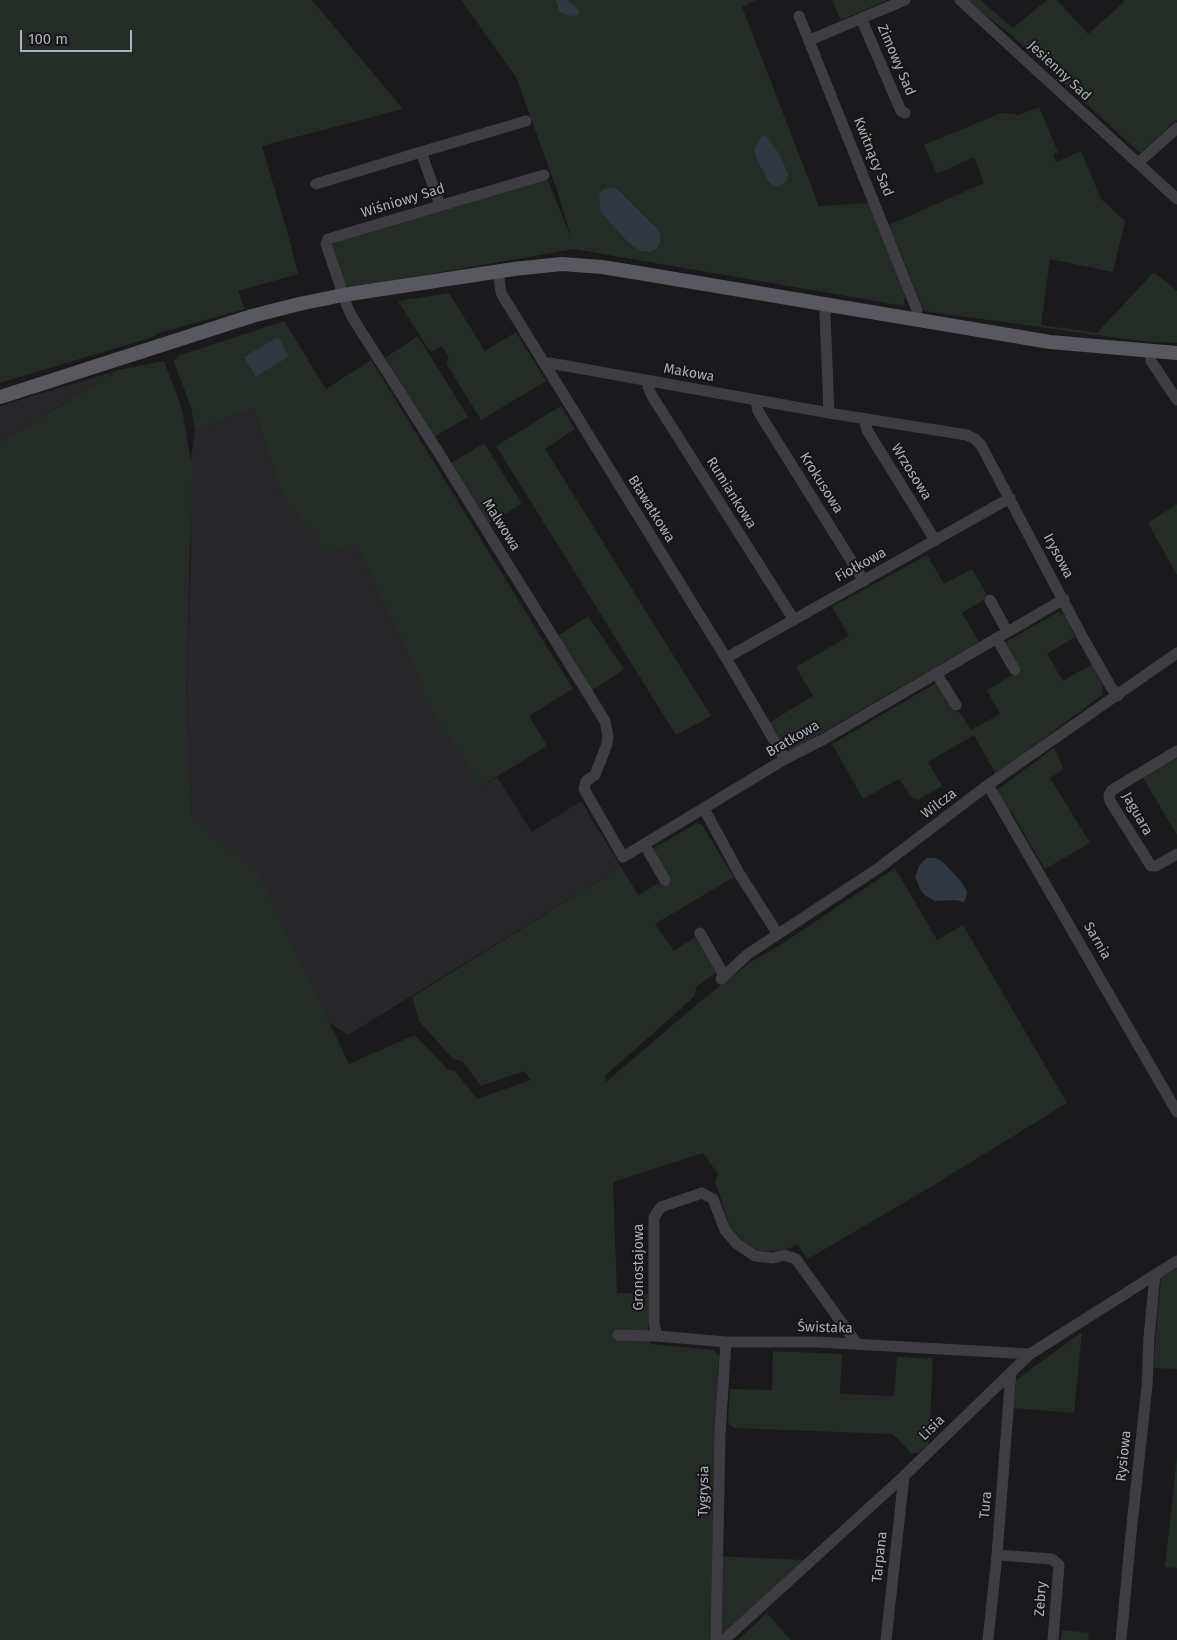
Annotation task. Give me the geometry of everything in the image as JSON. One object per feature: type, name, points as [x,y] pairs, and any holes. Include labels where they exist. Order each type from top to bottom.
[{"type":"main road","points":[[0,396],[252,316],[298,304],[343,295],[562,264],[602,267],[1050,342],[1177,353]]},
{"type":"street","name":"Zimowy Sad","points":[[810,40],[905,0]]},
{"type":"street","name":"Jesienny Sad","points":[[960,0],[1177,199]]},
{"type":"street","name":"Kwitnący Sad","points":[[800,16],[917,310]]},
{"type":"street","name":"Zimowy Sad","points":[[861,18],[901,110],[905,113]]},
{"type":"street","points":[[316,184],[526,121]]},
{"type":"street","points":[[1138,163],[1177,128]]},
{"type":"street","points":[[421,152],[440,205]]},
{"type":"street","name":"Wiśniowy Sad","points":[[343,295],[326,244],[328,240],[544,175]]},
{"type":"street","name":"Bławatkowa","points":[[498,272],[501,292],[504,298],[726,658],[785,759]]},
{"type":"street","name":"Malwowa","points":[[343,295],[352,317],[605,721],[608,744],[595,775]]},
{"type":"street","points":[[826,305],[828,413]]},
{"type":"street","points":[[1150,351],[1151,361],[1177,400]]},
{"type":"street","name":"Makowa","points":[[545,365],[550,364],[828,413],[967,435]]},
{"type":"street","name":"Rumiankowa","points":[[650,381],[648,388],[652,396],[794,620]]},
{"type":"street","name":"Krokusowa","points":[[756,400],[758,411],[864,581]]},
{"type":"street","name":"Wrzosowa","points":[[864,419],[867,430],[935,540]]},
{"type":"street","name":"Irysowa","points":[[967,435],[981,445],[1083,638],[1118,696]]},
{"type":"street","name":"Fiołkowa","points":[[726,658],[1010,498]]},
{"type":"street","name":"Bratkowa","points":[[595,775],[586,781],[584,790],[623,857],[785,759],[824,739],[1064,599]]},
{"type":"street","points":[[990,600],[1008,631]]},
{"type":"street","points":[[996,638],[1015,670]]},
{"type":"street","name":"Wilcza","points":[[700,933],[723,977],[748,954],[777,933],[880,867],[988,785],[1177,653]]},
{"type":"street","points":[[936,673],[956,706]]},
{"type":"street","name":"Jaguara","points":[[1177,751],[1112,790],[1109,795],[1110,801],[1151,866],[1156,866],[1177,854]]},
{"type":"street","name":"Sarnia","points":[[988,785],[1177,1112]]},
{"type":"street","points":[[704,809],[739,873],[777,933]]},
{"type":"street","points":[[644,844],[665,880]]},
{"type":"street","name":"Gronostajowa","points":[[657,1336],[654,1324],[654,1217],[661,1206],[702,1193],[713,1199],[725,1230],[737,1244],[755,1256],[773,1258],[784,1255],[796,1259],[857,1344]]},
{"type":"street","name":"Lisia","points":[[723,1640],[904,1476],[1030,1354],[1177,1262]]},
{"type":"street","name":"Rysiowa","points":[[1121,1640],[1147,1386],[1149,1337],[1156,1275]]},
{"type":"street","name":"Świstaka","points":[[618,1335],[657,1336],[726,1342],[817,1342],[1030,1354]]},
{"type":"street","name":"Tygrysia","points":[[723,1640],[720,1433],[726,1342]]},
{"type":"street","name":"Tura","points":[[988,1640],[997,1555],[1011,1372]]},
{"type":"street","name":"Tarpana","points":[[886,1640],[904,1476]]},
{"type":"street","name":"Zebry","points":[[997,1555],[1052,1559],[1059,1565],[1053,1640]]},
{"type":"shaded area","points":[[0,0],[312,0],[403,109],[262,146],[298,274],[238,291],[245,309],[159,333],[153,337],[0,383]]},
{"type":"shaded area","points":[[461,0],[756,0],[742,7],[819,206],[868,203],[905,289],[904,306],[574,249],[350,288],[344,283],[332,245],[335,240],[547,178],[572,240],[557,190],[516,77]]},
{"type":"shaded area","points":[[556,0],[566,0],[573,4],[579,10],[579,15],[566,15],[559,11]]},
{"type":"shaded area","points":[[832,0],[888,0],[841,20]]},
{"type":"shaded area","points":[[967,0],[980,0],[1013,28],[1047,0],[1057,0],[1088,34],[1124,2],[1123,0],[1177,0],[1177,120],[1140,153],[1009,33]]},
{"type":"shaded area","points":[[1039,107],[1058,152],[1053,154],[1056,162],[1081,151],[1101,199],[1125,221],[1113,272],[1050,259],[1041,325],[1097,333],[1154,272],[1177,291],[1177,343],[1140,341],[924,311],[889,225],[984,183],[974,157],[937,174],[924,145],[1001,113],[1019,115]]},
{"type":"shaded area","points":[[762,135],[767,137],[780,155],[788,174],[787,180],[779,187],[769,182],[754,150]]},
{"type":"shaded area","points":[[615,187],[656,228],[660,234],[660,243],[657,248],[650,252],[641,251],[627,241],[601,212],[599,197],[601,192],[604,189]]},
{"type":"shaded area","points":[[449,293],[485,351],[516,332],[546,381],[481,420],[446,363],[449,358],[442,346],[430,352],[398,301]]},
{"type":"shaded area","points":[[284,321],[326,389],[371,360],[573,689],[529,716],[547,746],[481,786],[419,691],[424,688],[356,545],[328,552],[281,493],[254,408],[195,430],[191,407],[174,362],[178,356]]},
{"type":"shaded area","points":[[418,336],[468,417],[434,437],[385,358]]},
{"type":"shaded area","points":[[278,337],[289,356],[256,377],[244,357]]},
{"type":"shaded area","points":[[164,361],[182,409],[192,469],[186,704],[192,820],[258,873],[349,1064],[415,1035],[448,1070],[455,1071],[477,1099],[531,1080],[524,1071],[481,1086],[462,1061],[453,1059],[419,1021],[412,997],[621,867],[638,895],[661,882],[652,849],[697,823],[702,825],[734,877],[655,924],[674,951],[697,936],[716,972],[696,987],[695,996],[605,1076],[606,1082],[702,1000],[752,961],[782,944],[895,868],[937,940],[963,925],[1067,1103],[934,1185],[808,1259],[797,1244],[793,1247],[773,1251],[757,1251],[742,1241],[730,1227],[715,1181],[718,1174],[703,1153],[613,1182],[617,1293],[648,1294],[650,1344],[714,1350],[719,1356],[712,1556],[804,1560],[717,1640],[0,1640],[0,443],[118,370]]},
{"type":"shaded area","points":[[118,370],[90,387],[0,443],[0,406]]},
{"type":"shaded area","points":[[561,406],[575,429],[545,449],[711,716],[676,735],[496,446]]},
{"type":"shaded area","points":[[254,408],[281,493],[356,545],[424,688],[420,691],[481,786],[497,777],[532,832],[581,801],[621,867],[348,1035],[331,1024],[192,820],[186,704],[191,546],[191,458],[195,430]]},
{"type":"shaded area","points":[[484,443],[522,504],[489,523],[451,463]]},
{"type":"shaded area","points":[[1177,504],[1177,575],[1148,523]]},
{"type":"shaded area","points":[[927,555],[944,584],[972,569],[988,597],[962,613],[979,642],[792,750],[786,748],[770,722],[813,696],[796,667],[849,636],[832,607]]},
{"type":"shaded area","points":[[1058,612],[1065,615],[1075,637],[1047,654],[1063,681],[1092,664],[1103,686],[1102,695],[996,774],[974,735],[928,762],[942,786],[918,800],[912,798],[899,779],[863,799],[832,744],[936,683],[953,710],[960,713],[971,730],[1000,714],[987,690],[1012,675],[1019,675],[1021,670],[1004,643]]},
{"type":"shaded area","points":[[588,616],[624,669],[591,691],[558,636]]},
{"type":"shaded area","points":[[1054,748],[1064,769],[1050,778],[1090,843],[1045,869],[1011,811],[1008,812],[998,789]]},
{"type":"shaded area","points":[[1177,758],[1177,835],[1143,778]]},
{"type":"shaded area","points":[[927,858],[936,858],[943,862],[960,880],[967,891],[964,902],[955,900],[935,901],[921,891],[915,877],[920,864]]},
{"type":"shaded area","points":[[1177,1268],[1177,1369],[1153,1368],[1161,1277]]},
{"type":"shaded area","points":[[1082,1332],[1074,1413],[1014,1408],[1016,1380]]},
{"type":"shaded area","points":[[773,1351],[842,1354],[840,1394],[894,1396],[897,1357],[933,1358],[929,1443],[919,1453],[911,1453],[893,1434],[734,1428],[728,1422],[730,1389],[772,1390]]},
{"type":"shaded area","points":[[1177,1456],[1177,1568],[1165,1567]]},
{"type":"shaded area","points":[[767,1613],[791,1640],[738,1640]]},
{"type":"shaded area","points":[[1062,1630],[1089,1633],[1088,1640],[1061,1640]]}]
